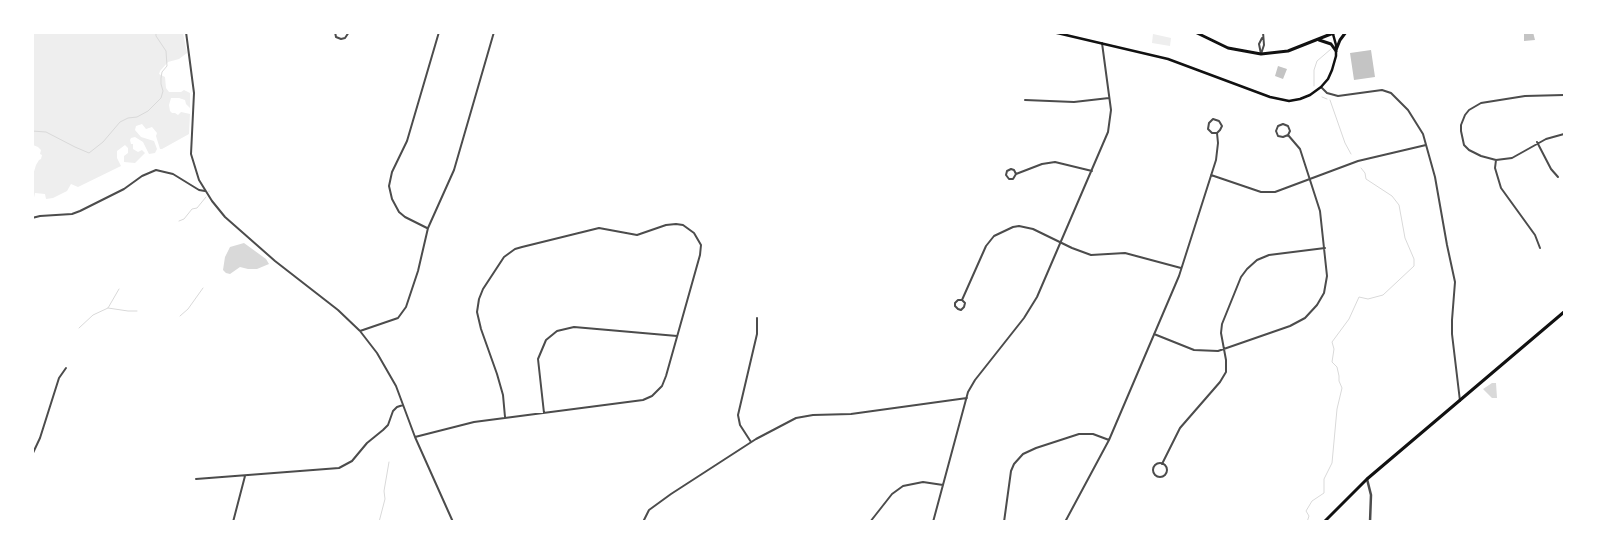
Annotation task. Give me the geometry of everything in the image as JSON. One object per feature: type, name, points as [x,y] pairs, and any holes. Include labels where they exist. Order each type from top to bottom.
[{"type":"main road","points":[[1052,32],[1168,59],[1277,100],[1289,101],[1310,95],[1321,86],[1332,70],[1340,40],[1346,32]]},
{"type":"main road","points":[[1195,32],[1228,48],[1261,54],[1288,51],[1334,33],[1336,51]]},
{"type":"main road","points":[[1319,40],[1331,44],[1336,51]]},
{"type":"main road","points":[[1324,522],[1367,479],[1564,312]]},
{"type":"street","points":[[186,32],[194,97],[191,155],[196,174],[205,191],[218,210],[230,222],[275,261],[327,301],[360,331],[377,353],[390,374],[415,437],[453,522]]},
{"type":"street","points":[[335,32],[336,36],[341,39],[347,36],[349,32]]},
{"type":"street","points":[[428,228],[399,212],[392,199],[389,186],[392,172],[407,141],[439,32]]},
{"type":"street","points":[[360,331],[391,321],[402,313],[412,291],[428,228],[444,196],[454,170],[494,32]]},
{"type":"street","points":[[1261,54],[1259,44],[1263,32]]},
{"type":"street","points":[[1261,54],[1264,45],[1262,37]]},
{"type":"street","points":[[933,522],[966,398],[975,380],[1030,309],[1061,243],[1109,130],[1111,116],[1110,98],[1102,43]]},
{"type":"street","points":[[1321,86],[1327,92],[1338,96],[1382,90],[1391,93],[1408,110],[1427,145],[1435,176],[1455,282],[1452,327],[1460,401]]},
{"type":"street","points":[[1564,96],[1525,96],[1481,103],[1469,110],[1461,124],[1464,144],[1474,153],[1496,160],[1512,158],[1537,142],[1564,134]]},
{"type":"street","points":[[1025,100],[1074,102],[1110,98]]},
{"type":"street","points":[[1066,522],[1109,440],[1181,268],[1217,154],[1217,133],[1220,130],[1221,124],[1219,120],[1213,119],[1209,123],[1208,129],[1211,132],[1217,133]]},
{"type":"street","points":[[1282,124],[1287,125],[1290,130],[1288,135],[1278,136],[1276,132],[1277,127],[1282,124]]},
{"type":"street","points":[[1154,334],[1194,350],[1211,352],[1290,326],[1306,318],[1313,311],[1319,302],[1326,283],[1327,266],[1320,211],[1300,148],[1288,135]]},
{"type":"street","points":[[1537,142],[1558,177]]},
{"type":"street","points":[[1211,175],[1251,189],[1268,192],[1282,190],[1358,161],[1427,145]]},
{"type":"street","points":[[1496,160],[1495,168],[1500,188],[1535,235],[1540,248]]},
{"type":"street","points":[[1016,174],[1011,169],[1006,174],[1011,180],[1016,177],[1016,174],[1042,164],[1055,162],[1092,171]]},
{"type":"street","points":[[32,218],[72,214],[80,211],[156,170],[173,174],[199,190],[205,191]]},
{"type":"street","points":[[415,437],[505,417],[649,398],[655,394],[662,385],[701,248],[700,242],[694,233],[683,225],[673,224],[636,235],[599,228],[515,249],[504,258],[483,289],[478,305],[478,319],[498,374],[503,394],[505,417]]},
{"type":"street","points":[[962,300],[955,302],[958,310],[964,307],[962,300],[986,246],[1000,232],[1013,227],[1026,227],[1039,231],[1061,243],[1091,255],[1125,253],[1181,268]]},
{"type":"street","points":[[1162,464],[1180,428],[1224,376],[1226,366],[1221,332],[1222,324],[1242,277],[1250,266],[1257,260],[1269,256],[1325,248]]},
{"type":"street","points":[[751,442],[740,425],[738,415],[757,334],[757,318]]},
{"type":"street","points":[[544,413],[538,359],[546,340],[557,330],[574,327],[677,336]]},
{"type":"street","points":[[32,455],[40,438],[59,378],[66,368]]},
{"type":"street","points":[[643,522],[649,510],[654,506],[751,442],[785,422],[803,416],[849,415],[966,398]]},
{"type":"street","points":[[196,480],[339,468],[352,461],[367,443],[388,425],[393,411],[403,405]]},
{"type":"street","points":[[1004,522],[1011,471],[1014,464],[1023,454],[1079,434],[1092,434],[1109,440]]},
{"type":"street","points":[[1156,464],[1162,464],[1167,472],[1162,477],[1158,477],[1154,474],[1153,467],[1156,464]]},
{"type":"street","points":[[233,522],[246,475]]},
{"type":"street","points":[[1367,479],[1371,495],[1370,522]]},
{"type":"street","points":[[870,522],[892,494],[904,486],[924,482],[943,485]]},
{"type":"shaded area","points":[[33,32],[183,33],[187,53],[179,59],[168,62],[159,74],[165,77],[166,88],[169,92],[181,92],[184,90],[190,93],[190,108],[185,100],[179,98],[171,98],[169,105],[172,113],[178,115],[181,112],[190,114],[189,134],[160,149],[156,136],[157,133],[152,127],[146,129],[142,124],[136,126],[135,130],[141,137],[154,141],[157,149],[155,153],[149,154],[143,142],[135,137],[131,138],[133,149],[138,152],[142,150],[145,153],[135,163],[124,162],[124,156],[128,153],[128,148],[125,145],[117,151],[117,158],[121,166],[78,187],[71,184],[67,191],[53,198],[46,199],[45,194],[35,193],[33,202],[33,175],[42,155],[40,154],[41,150],[33,145]]},
{"type":"shaded area","points":[[1153,34],[1171,38],[1170,46],[1152,43]]},
{"type":"shaded area","points":[[244,243],[266,259],[269,264],[257,269],[240,267],[230,274],[226,273],[223,270],[225,257],[230,247]]},
{"type":"shaded area","points":[[1492,383],[1496,383],[1497,398],[1492,398],[1483,389]]},
{"type":"building","points":[[1524,32],[1533,32],[1535,40],[1524,41]]},
{"type":"building","points":[[1371,50],[1375,77],[1354,80],[1350,53]]},
{"type":"building","points":[[1278,66],[1287,69],[1283,79],[1275,76]]},
{"type":"waterway","points":[[32,131],[46,132],[89,153],[103,142],[120,122],[128,118],[137,117],[148,111],[161,98],[163,91],[161,84],[162,72],[167,66],[166,51],[156,36],[156,32]]},
{"type":"waterway","points":[[1314,86],[1314,70],[1317,61],[1331,49]]},
{"type":"waterway","points":[[1322,97],[1327,99]]},
{"type":"waterway","points":[[1330,100],[1345,143],[1351,154]]},
{"type":"waterway","points":[[1307,522],[1309,516],[1306,511],[1312,501],[1324,493],[1324,479],[1332,463],[1337,409],[1342,388],[1337,367],[1332,362],[1334,349],[1332,342],[1349,319],[1359,297],[1368,299],[1383,295],[1414,266],[1414,259],[1405,238],[1399,205],[1392,196],[1366,179],[1365,173],[1361,168]]},
{"type":"waterway","points":[[179,221],[184,219],[192,209],[197,208],[206,197]]},
{"type":"waterway","points":[[180,316],[188,309],[203,288]]},
{"type":"waterway","points":[[79,328],[93,315],[108,308],[119,289]]},
{"type":"waterway","points":[[108,308],[137,311]]},
{"type":"waterway","points":[[379,522],[385,499],[384,491],[389,462]]}]
